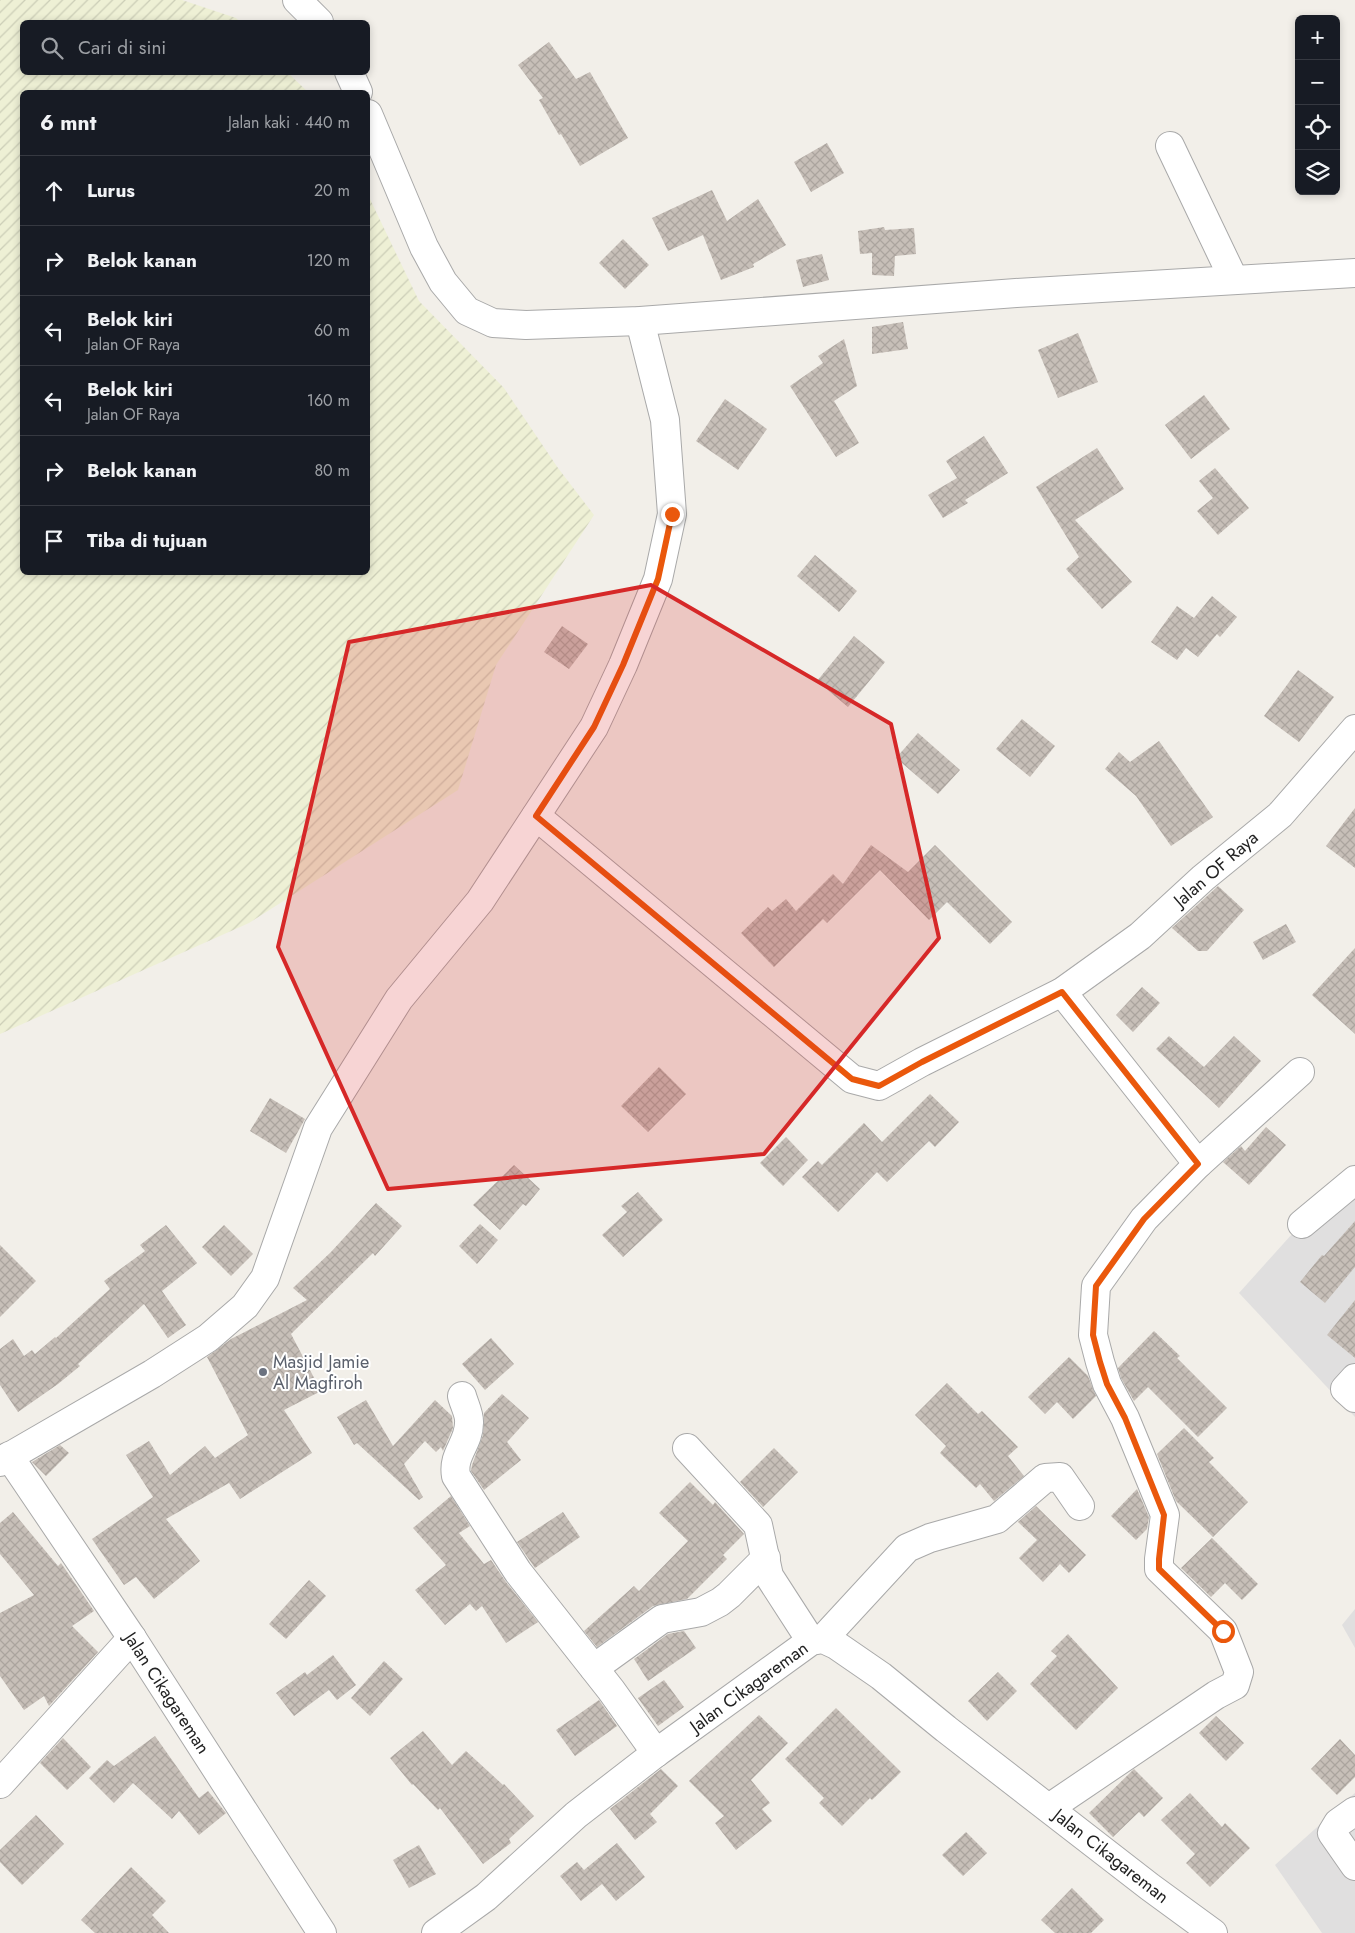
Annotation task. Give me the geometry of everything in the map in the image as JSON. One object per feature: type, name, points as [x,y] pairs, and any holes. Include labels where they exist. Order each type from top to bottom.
[{"type":"street","points":[[297,0],[317,20]]},
{"type":"street","points":[[350,75],[357,90]]},
{"type":"street","points":[[370,119],[424,247],[443,282],[467,311],[493,323],[526,325],[640,321],[1006,294],[1355,273]]},
{"type":"street","points":[[1170,146],[1234,280]]},
{"type":"street","points":[[5,1459],[152,1374],[200,1343],[245,1306],[265,1278],[318,1128],[399,999],[480,901],[594,727],[623,665],[658,579],[672,514],[665,420],[640,321]]},
{"type":"street","name":"Jalan OF Raya","points":[[536,816],[852,1079],[879,1086],[922,1062],[1062,992],[1140,936],[1203,878],[1280,815],[1355,729]]},
{"type":"street","points":[[1062,992],[1198,1164]]},
{"type":"street","points":[[1049,1808],[1216,1695],[1235,1685],[1239,1672],[1223,1631],[1159,1569],[1164,1515],[1125,1418],[1107,1384],[1100,1362],[1093,1335],[1096,1286],[1144,1219],[1198,1164],[1300,1072]]},
{"type":"street","points":[[1302,1224],[1355,1180]]},
{"type":"street","points":[[1355,1378],[1345,1388],[1355,1398]]},
{"type":"street","points":[[462,1396],[470,1422],[467,1439],[457,1456],[456,1476],[518,1572],[594,1668],[656,1753]]},
{"type":"street","points":[[687,1448],[758,1525],[770,1576],[817,1640],[906,1548],[930,1538],[998,1519],[1045,1478],[1060,1477],[1080,1506]]},
{"type":"street","name":"Jalan Cikagareman","points":[[5,1459],[132,1638],[322,1933]]},
{"type":"street","points":[[594,1668],[662,1619],[701,1612],[720,1602],[766,1558]]},
{"type":"street","points":[[0,1784],[132,1638]]},
{"type":"street","name":"Jalan Cikagareman","points":[[436,1933],[486,1897],[576,1815],[656,1753],[817,1640],[836,1645],[880,1676],[1150,1887],[1213,1933]]},
{"type":"street","points":[[1355,1811],[1338,1824],[1332,1833],[1355,1866]]},
{"type":"highlighted area","points":[[651,585],[891,724],[939,938],[764,1154],[388,1189],[278,947],[349,642]]},
{"type":"shaded area","points":[[1355,1164],[1355,1417],[1239,1293]]},
{"type":"shaded area","points":[[1355,1609],[1355,1648],[1342,1625]]},
{"type":"shaded area","points":[[1355,1793],[1355,1933],[1322,1933],[1275,1865]]},
{"type":"green space","points":[[0,0],[182,0],[238,20],[20,20],[20,75],[290,75],[306,90],[20,90],[20,575],[370,575],[370,199],[419,301],[504,388],[558,468],[594,515],[496,665],[458,790],[249,923],[0,1034]]},
{"type":"building","points":[[549,42],[576,79],[590,72],[628,138],[580,166],[539,100],[543,98],[518,65]]},
{"type":"building","points":[[827,143],[844,173],[811,192],[794,162]]},
{"type":"building","points":[[712,190],[727,221],[758,199],[786,245],[753,264],[754,267],[721,280],[703,235],[668,251],[652,218]]},
{"type":"building","points":[[884,227],[885,230],[914,228],[916,254],[895,256],[894,276],[872,275],[872,253],[860,254],[858,231]]},
{"type":"building","points":[[623,239],[649,265],[625,289],[599,263]]},
{"type":"building","points":[[822,254],[829,280],[803,287],[796,260]]},
{"type":"building","points":[[903,322],[908,349],[872,354],[872,327]]},
{"type":"building","points":[[1078,333],[1098,382],[1058,398],[1038,350]]},
{"type":"building","points":[[844,339],[857,386],[834,401],[859,443],[836,457],[790,386],[823,363],[818,356]]},
{"type":"building","points":[[1204,395],[1230,429],[1191,459],[1165,425]]},
{"type":"building","points":[[725,399],[767,429],[738,470],[696,441]]},
{"type":"building","points":[[984,436],[1008,473],[965,500],[968,503],[943,518],[928,495],[957,478],[946,461]]},
{"type":"building","points":[[1097,448],[1124,489],[1075,520],[1132,582],[1102,609],[1066,569],[1079,557],[1036,487]]},
{"type":"building","points":[[1215,468],[1249,508],[1218,535],[1197,511],[1213,498],[1199,481]]},
{"type":"building","points":[[815,555],[857,591],[839,612],[797,576]]},
{"type":"building","points":[[1212,596],[1237,617],[1220,637],[1217,634],[1198,657],[1186,648],[1177,660],[1151,642],[1177,606],[1194,618]]},
{"type":"building","points":[[562,626],[588,644],[569,669],[544,652]]},
{"type":"building","points":[[854,636],[885,662],[848,707],[817,681]]},
{"type":"building","points":[[1298,670],[1334,697],[1299,742],[1264,716]]},
{"type":"building","points":[[1022,719],[1055,746],[1030,777],[996,749]]},
{"type":"building","points":[[918,733],[960,770],[938,794],[896,758]]},
{"type":"building","points":[[1159,741],[1213,817],[1171,846],[1136,796],[1105,769],[1119,752],[1130,762]]},
{"type":"building","points":[[1355,808],[1355,868],[1326,846]]},
{"type":"building","points":[[871,845],[908,872],[935,845],[1012,922],[990,944],[947,902],[929,920],[880,870],[827,923],[823,919],[774,967],[741,933],[768,907],[772,911],[786,899],[796,911],[833,874],[843,884]]},
{"type":"building","points":[[1218,886],[1244,910],[1207,951],[1198,951],[1172,928]]},
{"type":"building","points":[[1286,924],[1296,942],[1263,960],[1253,942]]},
{"type":"building","points":[[1355,948],[1355,1034],[1312,995]]},
{"type":"building","points":[[1142,987],[1160,1003],[1133,1032],[1116,1015]]},
{"type":"building","points":[[1169,1036],[1204,1067],[1234,1036],[1261,1061],[1219,1108],[1156,1049]]},
{"type":"building","points":[[659,1067],[686,1094],[648,1132],[621,1106]]},
{"type":"building","points":[[930,1094],[959,1122],[935,1147],[929,1141],[887,1182],[877,1172],[838,1212],[802,1177],[818,1161],[822,1165],[864,1123],[882,1142]]},
{"type":"building","points":[[270,1098],[305,1119],[286,1153],[250,1131]]},
{"type":"building","points":[[1266,1127],[1286,1145],[1249,1185],[1223,1162],[1241,1146],[1245,1151]]},
{"type":"building","points":[[786,1137],[808,1160],[783,1186],[760,1163]]},
{"type":"building","points":[[514,1165],[540,1189],[526,1206],[523,1204],[500,1230],[473,1205]]},
{"type":"building","points":[[638,1192],[663,1220],[623,1257],[602,1235],[627,1212],[621,1206]]},
{"type":"building","points":[[376,1203],[402,1226],[375,1256],[373,1253],[291,1334],[321,1391],[284,1410],[312,1453],[240,1499],[229,1483],[166,1519],[200,1561],[154,1599],[136,1577],[124,1585],[92,1539],[153,1497],[126,1455],[149,1441],[170,1475],[205,1446],[215,1458],[248,1435],[207,1357],[231,1339],[307,1300],[293,1288],[331,1252]]},
{"type":"building","points":[[1355,1221],[1355,1267],[1325,1303],[1300,1282],[1322,1255],[1324,1256]]},
{"type":"building","points":[[480,1224],[498,1240],[477,1264],[459,1246]]},
{"type":"building","points":[[166,1225],[197,1263],[162,1291],[186,1325],[168,1338],[144,1304],[78,1364],[80,1366],[18,1412],[0,1385],[0,1349],[13,1339],[24,1356],[32,1350],[35,1354],[56,1338],[110,1289],[104,1281],[145,1251],[140,1245]]},
{"type":"building","points":[[224,1225],[253,1254],[231,1276],[202,1247]]},
{"type":"building","points":[[0,1245],[36,1281],[0,1317]]},
{"type":"building","points":[[1355,1300],[1355,1358],[1327,1335]]},
{"type":"building","points":[[1154,1331],[1180,1356],[1177,1358],[1227,1408],[1198,1437],[1148,1387],[1134,1401],[1121,1378],[1118,1368]]},
{"type":"building","points":[[491,1338],[514,1364],[485,1390],[462,1364]]},
{"type":"building","points":[[1069,1357],[1088,1376],[1096,1396],[1073,1419],[1057,1402],[1045,1414],[1028,1397]]},
{"type":"building","points":[[947,1383],[978,1414],[982,1411],[1018,1447],[1008,1456],[1024,1476],[994,1501],[980,1484],[976,1488],[940,1453],[946,1446],[915,1415]]},
{"type":"building","points":[[502,1394],[529,1418],[507,1442],[521,1460],[484,1490],[471,1471],[472,1465],[483,1435],[484,1413]]},
{"type":"building","points":[[366,1400],[393,1446],[435,1400],[452,1416],[453,1428],[443,1451],[441,1447],[436,1452],[425,1441],[404,1464],[423,1497],[419,1500],[357,1443],[354,1445],[337,1417]]},
{"type":"building","points":[[1184,1428],[1214,1458],[1209,1462],[1248,1502],[1213,1537],[1176,1501],[1157,1454]]},
{"type":"building","points":[[60,1445],[69,1453],[46,1476],[32,1462]]},
{"type":"building","points":[[774,1448],[798,1472],[763,1507],[740,1482]]},
{"type":"building","points":[[690,1482],[713,1505],[715,1502],[744,1534],[723,1555],[727,1559],[687,1599],[653,1606],[597,1647],[584,1631],[634,1586],[639,1591],[688,1541],[659,1513]]},
{"type":"building","points":[[1137,1489],[1149,1517],[1147,1529],[1136,1540],[1111,1516]]},
{"type":"building","points":[[451,1496],[470,1526],[459,1533],[484,1564],[491,1560],[538,1622],[506,1643],[482,1606],[476,1611],[470,1604],[445,1625],[415,1590],[446,1565],[413,1528]]},
{"type":"building","points":[[1036,1506],[1086,1555],[1069,1573],[1060,1564],[1043,1582],[1019,1558],[1037,1540],[1018,1522]]},
{"type":"building","points":[[13,1512],[58,1566],[61,1563],[94,1611],[72,1626],[98,1652],[49,1706],[44,1696],[24,1710],[0,1676],[0,1613],[34,1595],[0,1554],[0,1523]]},
{"type":"building","points":[[563,1512],[580,1537],[535,1568],[517,1542]]},
{"type":"building","points":[[1212,1538],[1258,1584],[1242,1600],[1225,1583],[1211,1597],[1181,1568]]},
{"type":"building","points":[[309,1580],[326,1596],[286,1639],[269,1624]]},
{"type":"building","points":[[684,1631],[696,1648],[648,1681],[634,1659],[668,1634]]},
{"type":"building","points":[[1068,1634],[1118,1688],[1076,1730],[1030,1684],[1057,1656],[1051,1651]]},
{"type":"building","points":[[333,1655],[356,1685],[337,1700],[329,1690],[294,1716],[276,1693],[305,1672],[307,1675]]},
{"type":"building","points":[[384,1661],[403,1679],[370,1716],[351,1698]]},
{"type":"building","points":[[998,1672],[1017,1691],[987,1721],[968,1701]]},
{"type":"building","points":[[664,1680],[684,1707],[658,1726],[638,1698]]},
{"type":"building","points":[[599,1700],[617,1726],[575,1756],[556,1730]]},
{"type":"building","points":[[836,1708],[901,1772],[872,1800],[870,1798],[842,1826],[819,1803],[824,1798],[785,1759]]},
{"type":"building","points":[[759,1715],[788,1743],[751,1780],[770,1803],[762,1809],[772,1821],[736,1850],[715,1823],[724,1816],[689,1781]]},
{"type":"building","points":[[1216,1716],[1244,1743],[1226,1761],[1199,1733]]},
{"type":"building","points":[[423,1731],[452,1765],[466,1751],[504,1784],[534,1816],[509,1839],[511,1843],[483,1864],[440,1808],[438,1810],[412,1785],[390,1758]]},
{"type":"building","points":[[155,1736],[199,1798],[208,1791],[226,1813],[199,1835],[179,1811],[172,1819],[133,1783],[114,1803],[89,1778],[107,1760],[114,1766]]},
{"type":"building","points":[[63,1738],[91,1767],[67,1790],[40,1763]]},
{"type":"building","points":[[1340,1739],[1355,1755],[1355,1777],[1337,1795],[1311,1769]]},
{"type":"building","points":[[661,1769],[678,1786],[650,1814],[657,1822],[635,1840],[610,1809]]},
{"type":"building","points":[[1134,1769],[1163,1798],[1144,1817],[1139,1812],[1113,1837],[1089,1813]]},
{"type":"building","points":[[1190,1793],[1222,1827],[1225,1823],[1250,1848],[1210,1887],[1186,1863],[1195,1854],[1161,1820]]},
{"type":"building","points":[[36,1815],[64,1844],[22,1885],[0,1862],[0,1850]]},
{"type":"building","points":[[966,1832],[987,1853],[963,1876],[942,1855]]},
{"type":"building","points":[[617,1843],[645,1877],[616,1901],[602,1884],[581,1901],[560,1876],[577,1862],[584,1870]]},
{"type":"building","points":[[419,1845],[436,1874],[409,1888],[393,1860]]},
{"type":"building","points":[[131,1867],[166,1901],[152,1915],[169,1933],[95,1933],[81,1920]]},
{"type":"building","points":[[1072,1888],[1104,1920],[1091,1933],[1055,1933],[1041,1920]]},
{"type":"place","name":"Masjid Jamie Al Magfiroh","points":[[263,1372]]},
{"type":"route","points":[[672,514],[658,579],[623,665],[594,727],[536,816],[852,1079],[879,1086],[922,1062],[1062,992],[1198,1164],[1144,1219],[1096,1286],[1093,1335],[1107,1384],[1125,1418],[1164,1515],[1159,1569],[1223,1631]]}]
